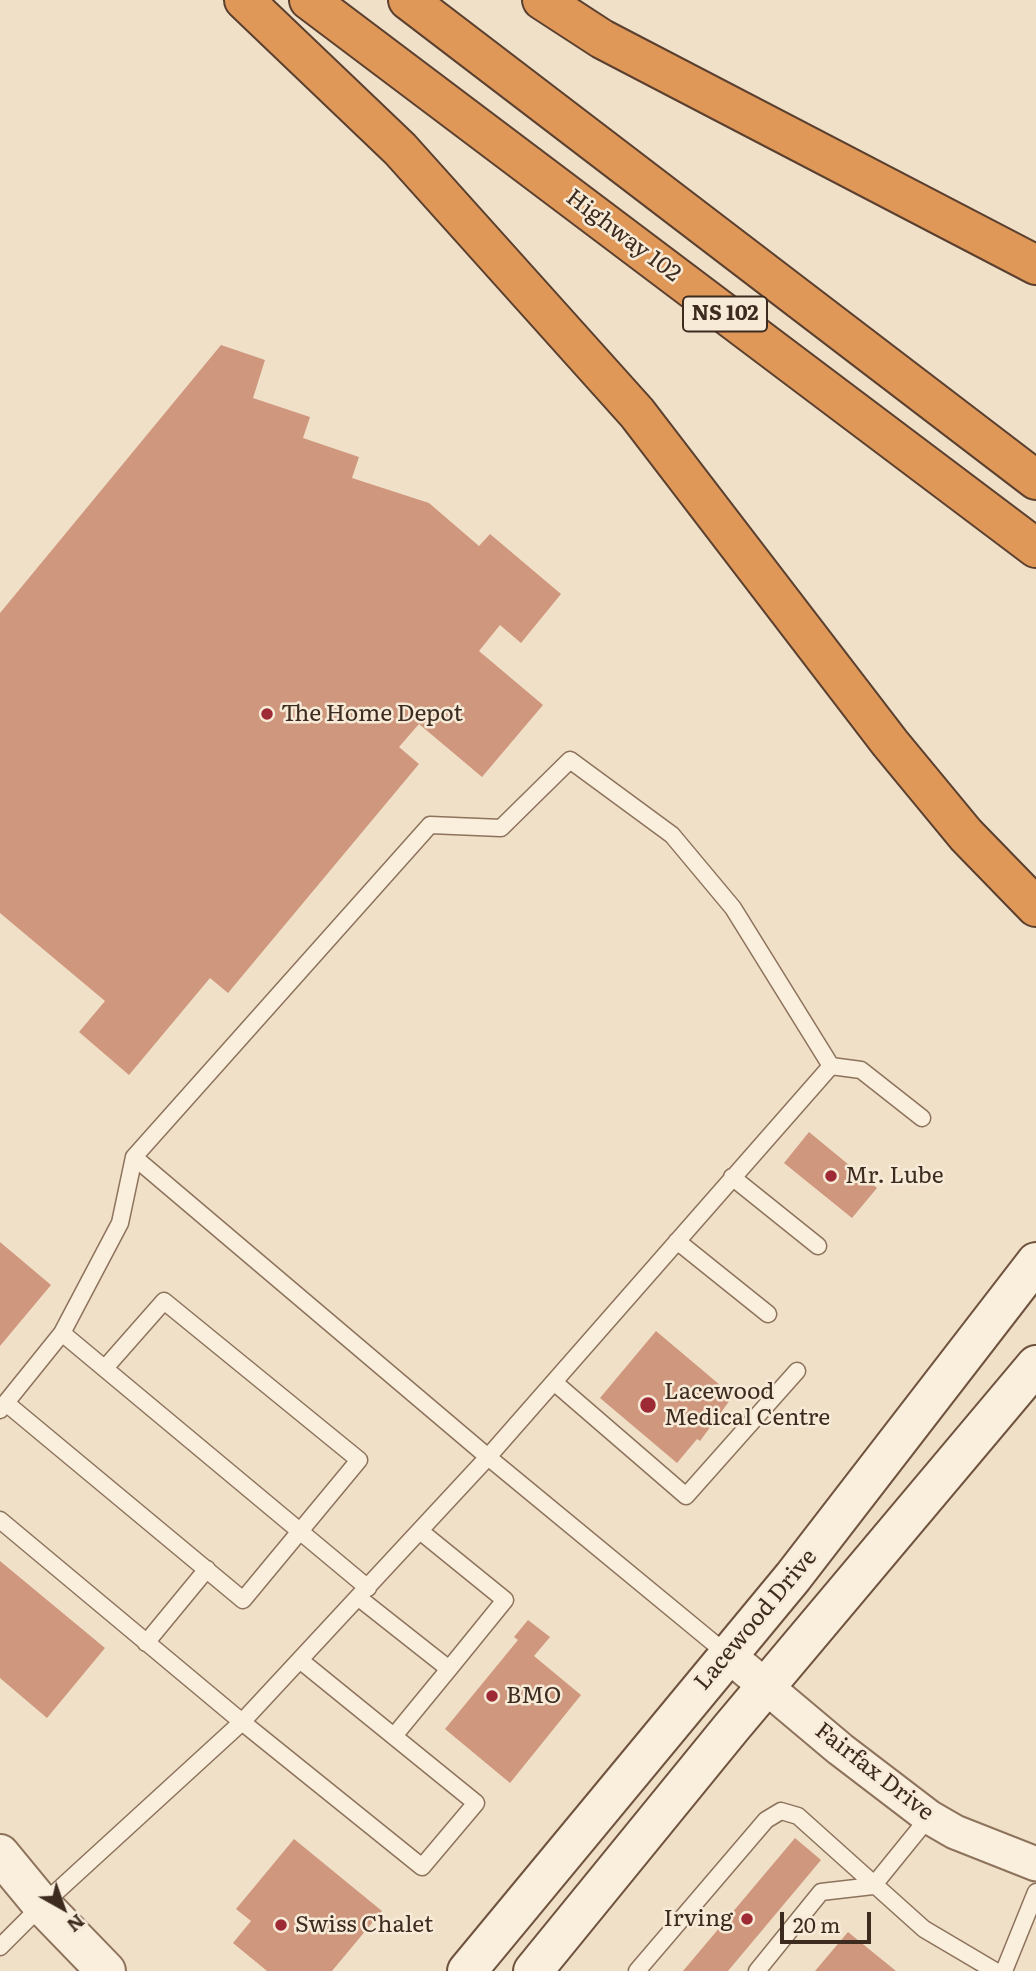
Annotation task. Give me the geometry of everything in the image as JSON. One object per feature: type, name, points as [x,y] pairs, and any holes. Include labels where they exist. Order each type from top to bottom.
[{"type":"highway","points":[[244,0],[400,149],[637,413],[890,743],[966,835],[1036,907]]},
{"type":"highway","name":"Highway 102","points":[[309,0],[1036,548]]},
{"type":"highway","name":"NS 102","points":[[408,0],[1036,480]]},
{"type":"highway","points":[[542,0],[614,46],[1036,265]]},
{"type":"main road","name":"Lacewood Drive","points":[[467,1971],[793,1577],[1036,1262]]},
{"type":"main road","points":[[533,1971],[765,1686],[1036,1365]]},
{"type":"main road","points":[[0,1854],[41,1905],[106,1971]]},
{"type":"street","name":"Fairfax Drive","points":[[727,1654],[840,1749],[929,1816],[955,1832],[1036,1864]]},
{"type":"lane","points":[[105,1368],[164,1301],[359,1460],[243,1600],[3,1407],[62,1333],[120,1223],[134,1157],[430,825],[501,828],[570,760],[672,835],[733,908],[831,1066]]},
{"type":"lane","points":[[831,1066],[862,1070],[922,1118]]},
{"type":"lane","points":[[0,1947],[41,1905],[242,1722],[301,1661],[488,1457],[831,1066]]},
{"type":"lane","points":[[134,1157],[488,1457],[727,1654]]},
{"type":"lane","points":[[733,1177],[818,1246]]},
{"type":"lane","points":[[677,1241],[768,1314]]},
{"type":"lane","points":[[62,1333],[300,1531],[363,1593],[449,1669]]},
{"type":"lane","points":[[554,1382],[686,1496],[796,1371]]},
{"type":"lane","points":[[0,1520],[242,1722],[422,1867],[476,1803],[301,1661]]},
{"type":"lane","points":[[394,1736],[505,1600],[420,1531]]},
{"type":"lane","points":[[146,1643],[207,1569]]},
{"type":"lane","points":[[637,1971],[765,1820],[781,1811],[798,1816],[924,1929],[995,1971]]},
{"type":"lane","points":[[757,1971],[821,1892],[873,1886],[929,1816]]},
{"type":"lane","points":[[1004,1971],[1036,1892]]},
{"type":"building","name":"The Home Depot","points":[[221,345],[265,360],[253,398],[310,417],[303,438],[359,457],[352,478],[429,503],[479,546],[490,534],[561,594],[521,643],[500,625],[479,651],[543,705],[482,777],[419,724],[399,747],[419,764],[228,993],[210,978],[129,1075],[79,1032],[105,1001],[0,913],[0,613]]},
{"type":"building","name":"Mr. Lube","points":[[809,1132],[877,1188],[852,1218],[784,1163]]},
{"type":"building","points":[[0,1242],[51,1285],[0,1346]]},
{"type":"building","points":[[656,1331],[733,1396],[700,1441],[697,1439],[677,1463],[600,1398]]},
{"type":"building","points":[[0,1561],[105,1648],[47,1718],[0,1678]]},
{"type":"building","points":[[528,1620],[550,1637],[534,1656],[581,1695],[510,1783],[445,1729],[518,1640],[514,1637]]},
{"type":"building","points":[[795,1838],[821,1860],[728,1971],[683,1971]]},
{"type":"building","points":[[294,1839],[382,1911],[332,1971],[267,1971],[233,1943],[251,1921],[236,1909]]},
{"type":"building","points":[[848,1932],[896,1971],[815,1971]]},
{"type":"place","name":"The Home Depot","points":[[267,714]]},
{"type":"place","name":"Mr. Lube","points":[[831,1176]]},
{"type":"place","name":"Lacewood Medical Centre","points":[[648,1405]]},
{"type":"place","name":"BMO","points":[[492,1696]]},
{"type":"place","name":"Irving","points":[[747,1919]]},
{"type":"place","name":"Swiss Chalet","points":[[281,1925]]}]
